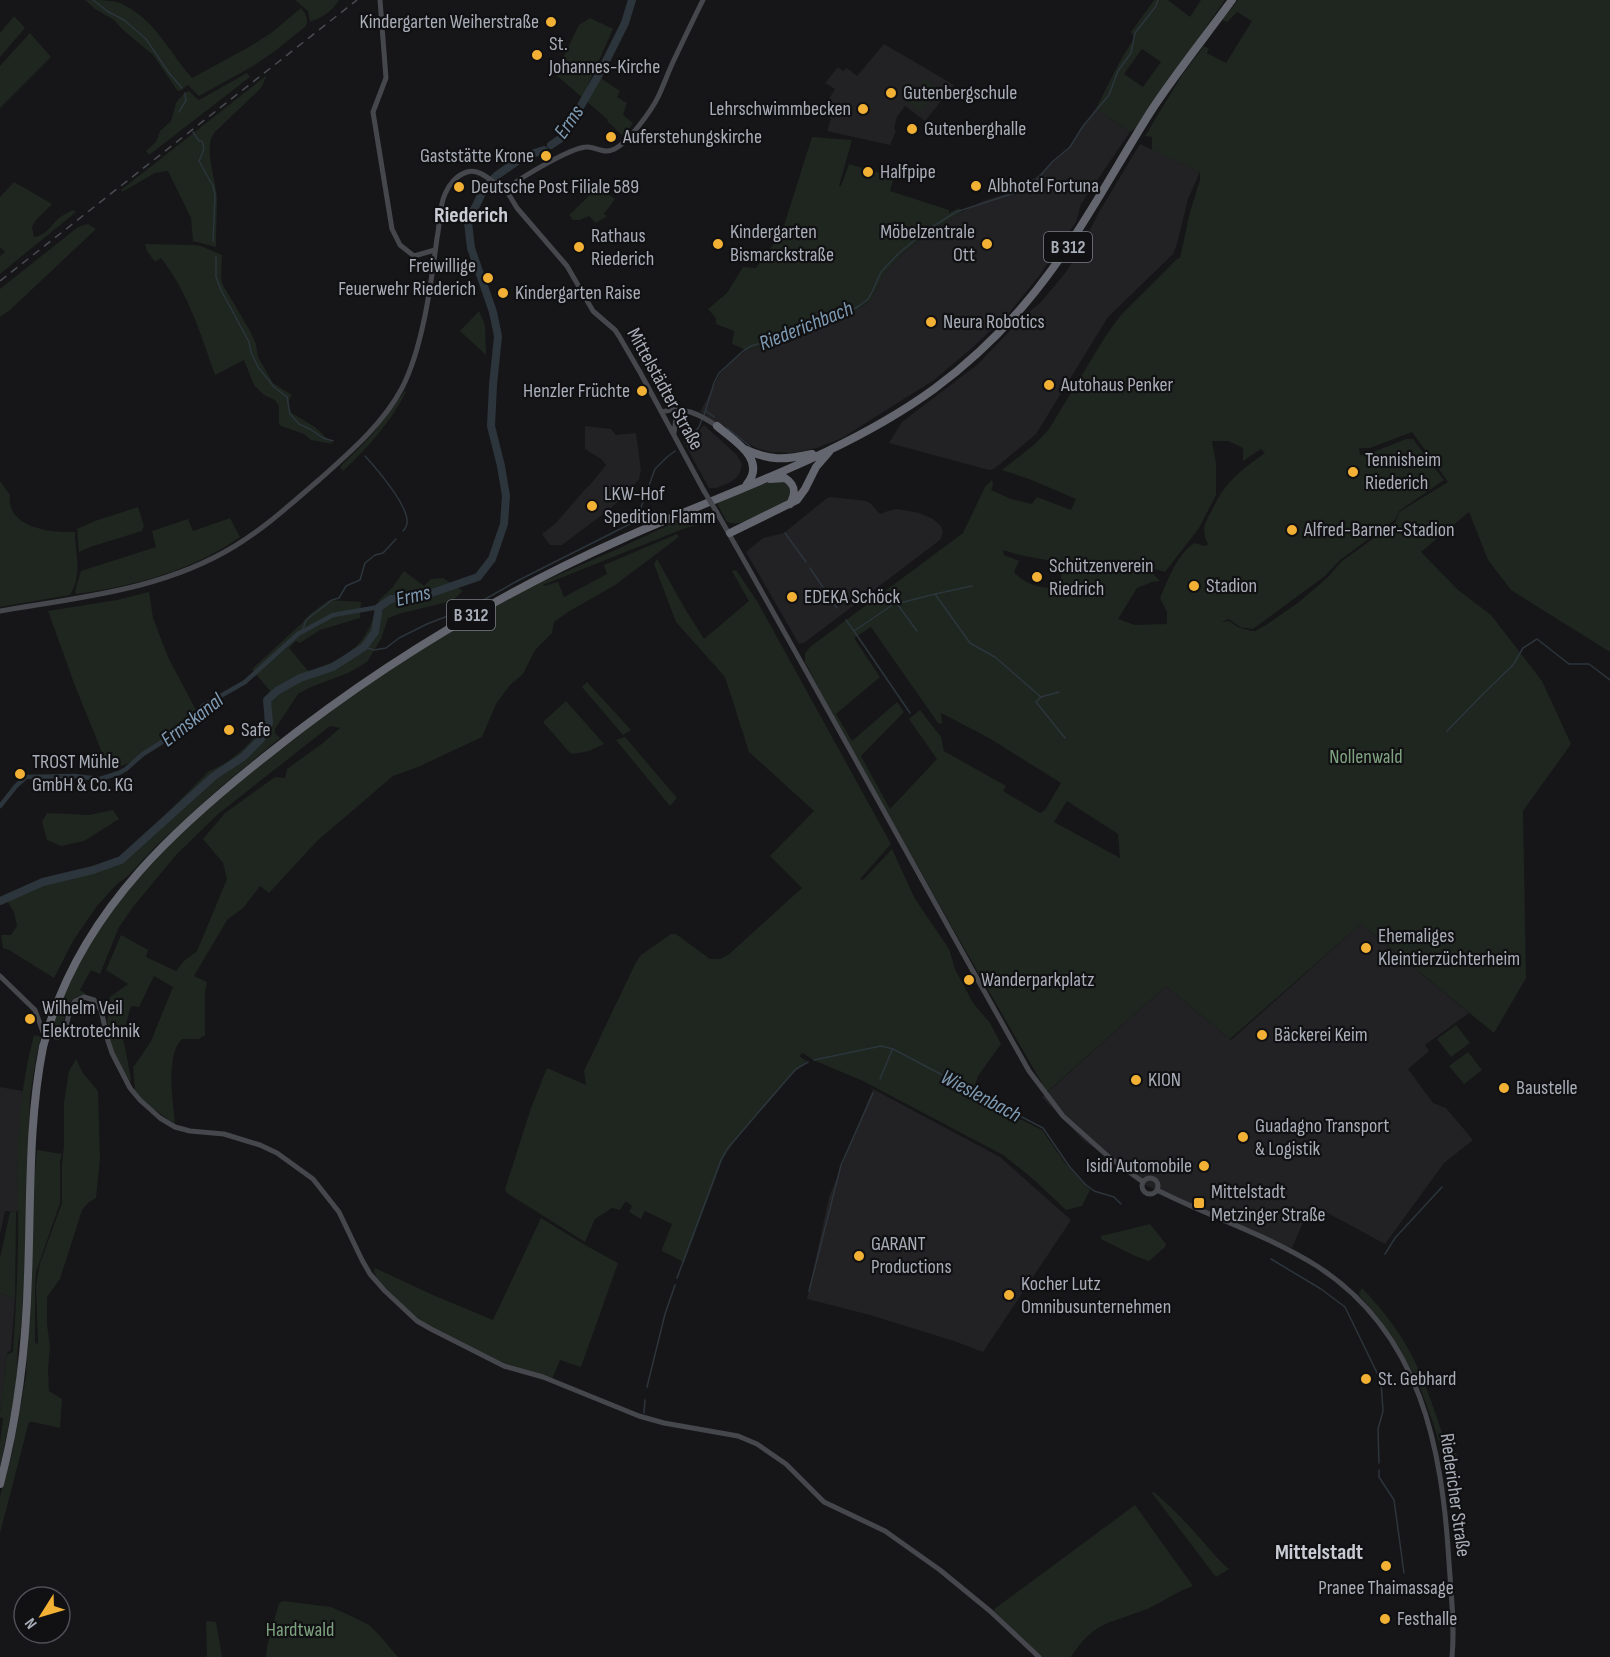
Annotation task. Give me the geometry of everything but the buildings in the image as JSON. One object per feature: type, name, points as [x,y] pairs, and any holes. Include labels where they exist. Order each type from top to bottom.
[{"type":"highway","name":"B 312","points":[[0,1484],[13,1425],[22,1356],[28,1278],[33,1113],[43,1047],[61,991],[79,954],[100,920],[132,880],[162,847],[202,810],[295,733],[401,658],[493,603],[597,550],[829,450],[895,415],[932,391],[978,352],[1022,308],[1041,284],[1068,247],[1164,92],[1232,0]]},
{"type":"highway","points":[[717,426],[744,449],[754,464],[754,471],[743,487]]},
{"type":"highway","points":[[744,449],[766,458],[780,459],[829,450]]},
{"type":"highway","points":[[730,533],[789,505],[801,496],[816,467],[829,450]]},
{"type":"highway","points":[[758,481],[780,477],[789,481],[795,494],[789,505]]},
{"type":"street","points":[[0,611],[136,588],[211,560],[242,542],[292,503],[363,439],[402,388],[418,341],[435,250],[414,256],[400,245],[392,229],[388,211],[373,112],[386,78],[380,0]]},
{"type":"street","points":[[504,188],[577,149],[589,147],[608,152],[630,138],[658,97],[704,0]]},
{"type":"street","name":"Mittelstädter Straße","points":[[435,250],[442,201],[450,185],[468,172],[479,172],[504,188],[517,208],[567,266],[594,311],[618,334],[1029,1071],[1062,1116],[1110,1158],[1143,1182]]},
{"type":"street","points":[[662,412],[675,409],[688,411],[717,426]]},
{"type":"street","points":[[666,420],[688,411]]},
{"type":"street","points":[[674,435],[676,418],[681,412]]},
{"type":"street","points":[[0,976],[32,1006],[37,1013],[43,1032],[49,1036],[58,1036],[65,1030],[70,1009],[75,1001],[87,997],[94,1000],[101,1010],[112,1053],[130,1088],[154,1113],[175,1127],[230,1135],[264,1147],[283,1157],[313,1179],[342,1218],[367,1269],[376,1282],[407,1313],[431,1329],[504,1366],[543,1377],[639,1416],[664,1423],[738,1436],[757,1444],[786,1464],[824,1502],[885,1531],[940,1570],[990,1611],[1040,1657]]},
{"type":"street","points":[[1153,1179],[1157,1183],[1157,1190],[1153,1194],[1147,1194],[1142,1189],[1143,1182],[1153,1179]]},
{"type":"street","name":"Riedericher Straße","points":[[1157,1190],[1290,1251],[1318,1267],[1360,1301],[1390,1338],[1401,1356],[1423,1407],[1441,1476],[1451,1594],[1452,1657]]},
{"type":"shaded area","name":"Gutenbergschule","points":[[884,44],[954,85],[925,121],[905,106],[897,117],[894,128],[896,131],[890,145],[827,131],[831,119],[821,112],[835,89],[825,83],[838,67],[843,71],[847,68],[857,76]]},
{"type":"shaded area","points":[[1096,108],[1130,132],[1081,204],[1076,222],[1039,276],[1009,313],[934,380],[842,438],[817,448],[791,453],[770,452],[756,448],[700,412],[720,374],[734,359],[746,350],[763,346],[795,331],[812,329],[837,321],[863,306],[872,299],[883,276],[901,255],[962,212],[983,201],[1012,192],[1036,177],[1067,150]]},
{"type":"shaded area","points":[[1140,144],[1200,172],[1188,199],[1177,244],[1173,254],[1108,317],[1036,434],[994,469],[989,470],[889,443],[902,422],[978,364],[1022,318],[1041,302],[1066,272]]},
{"type":"shaded area","points":[[704,425],[737,455],[742,464],[736,478],[716,488],[709,488],[686,446]]},
{"type":"shaded area","points":[[585,426],[611,429],[616,435],[636,433],[641,470],[639,479],[610,509],[562,545],[550,545],[542,534],[555,524],[606,465],[585,449]]},
{"type":"shaded area","points":[[831,497],[866,501],[880,514],[898,509],[919,513],[933,519],[941,526],[943,533],[940,540],[804,643],[799,644],[746,552],[763,538],[784,533]]},
{"type":"shaded area","points":[[1361,924],[1469,1013],[1425,1045],[1429,1051],[1408,1069],[1433,1103],[1446,1108],[1473,1140],[1444,1163],[1385,1244],[1311,1204],[1292,1248],[1259,1236],[1143,1184],[1083,1140],[1042,1097],[1166,986],[1231,1040]]},
{"type":"shaded area","points":[[0,1087],[23,1091],[17,1173],[19,1210],[5,1211],[0,1234]]},
{"type":"shaded area","points":[[873,1089],[1000,1157],[1071,1220],[983,1352],[870,1315],[807,1299],[829,1197]]},
{"type":"shaded area","points":[[0,1293],[15,1298],[11,1350],[7,1353],[0,1413]]},
{"type":"green space","points":[[85,0],[117,2],[141,16],[151,25],[192,78],[271,33],[301,8],[306,14],[307,21],[306,26],[275,51],[199,96],[188,85],[180,91],[177,90],[153,55],[114,20]]},
{"type":"green space","points":[[295,0],[339,0],[326,14],[310,22],[308,11]]},
{"type":"green space","points":[[1154,0],[1168,0],[1190,17],[1201,0],[1225,0],[1136,128],[1130,132],[1096,108],[1119,63],[1135,38],[1131,32]],"holes":[[[1142,49],[1161,62],[1143,87],[1124,74]]]},
{"type":"green space","name":"Nollenwald","points":[[1238,0],[1610,0],[1610,652],[1511,590],[1488,560],[1469,512],[1421,552],[1458,590],[1491,615],[1542,681],[1571,744],[1523,811],[1526,978],[1494,1033],[1361,924],[1230,1039],[1166,986],[1047,1092],[838,725],[805,662],[805,653],[963,533],[985,487],[992,480],[991,490],[1011,499],[1032,504],[1037,497],[1071,510],[1076,499],[1002,470],[1036,443],[1049,429],[1120,316],[1180,258],[1200,180],[1200,172],[1152,150],[1152,137],[1145,136],[1182,75],[1204,46],[1209,49],[1207,53],[1226,63],[1252,21],[1237,12],[1227,22],[1222,20]],"holes":[[[1412,432],[1448,482],[1399,512],[1396,522],[1342,561],[1327,578],[1299,602],[1266,625],[1251,631],[1238,627],[1229,621],[1221,622],[1229,619],[1240,627],[1253,629],[1325,576],[1340,560],[1396,519],[1399,511],[1444,480],[1413,439],[1406,439],[1360,455],[1359,448],[1370,448]],[[1212,441],[1228,441],[1243,448],[1243,461],[1261,449],[1265,453],[1235,477],[1223,490],[1205,525],[1204,534],[1208,544],[1205,546],[1194,543],[1182,554],[1160,598],[1167,612],[1167,624],[1135,625],[1118,619],[1137,588],[1160,581],[1154,575],[1155,569],[1165,572],[1199,528],[1216,495],[1216,463]],[[1003,550],[1062,563],[1129,570],[1062,568],[1060,589],[1047,588],[1029,583],[1019,577],[1014,572],[1019,561],[1004,555]],[[871,627],[938,723],[942,724],[941,713],[989,738],[1061,783],[1045,810],[1040,813],[1003,791],[1006,786],[944,751],[941,737],[920,710],[909,719],[937,759],[890,809],[861,756],[904,712],[897,702],[852,741],[836,714],[880,677],[854,638]],[[1067,801],[1118,834],[1120,858],[1054,822]]]},
{"type":"green space","points":[[14,16],[25,28],[0,57],[0,33]]},
{"type":"green space","points":[[590,18],[613,29],[588,85],[593,89],[599,77],[620,91],[617,97],[627,103],[623,115],[633,123],[624,137],[555,74],[579,25]]},
{"type":"green space","points":[[30,33],[51,57],[0,108],[0,66]]},
{"type":"green space","points":[[247,73],[250,77],[149,155],[146,151],[156,142],[160,131],[171,121],[176,103],[184,93],[189,91],[199,100]]},
{"type":"green space","points":[[267,75],[261,88],[215,132],[211,139],[210,155],[217,200],[216,247],[193,241],[191,218],[168,171],[155,173],[122,192],[121,190]]},
{"type":"green space","points":[[925,79],[938,89],[920,112],[907,101]]},
{"type":"green space","points":[[812,137],[852,140],[839,186],[841,186],[849,164],[894,177],[890,191],[949,210],[949,213],[959,208],[962,212],[901,255],[883,276],[872,299],[853,313],[837,321],[812,329],[795,331],[763,346],[746,350],[732,344],[734,331],[716,324],[716,318],[708,309],[727,293],[743,267],[756,268],[782,232]]},
{"type":"green space","points":[[14,182],[52,204],[32,227],[34,237],[45,232],[64,215],[73,210],[76,212],[0,274],[0,256],[5,252],[0,247],[0,197]]},
{"type":"green space","points":[[597,186],[615,199],[604,214],[607,216],[596,223],[589,216],[573,220],[569,215]]},
{"type":"green space","points":[[88,224],[96,229],[0,317],[0,289],[78,227]]},
{"type":"green space","points":[[145,244],[201,246],[222,255],[223,285],[250,331],[256,344],[258,357],[273,383],[292,395],[289,403],[290,412],[315,427],[333,444],[311,440],[304,434],[281,426],[279,406],[275,400],[264,395],[254,385],[244,360],[215,375],[193,314],[179,285],[161,258],[155,262]]},
{"type":"green space","points":[[479,311],[485,325],[486,355],[460,331]]},
{"type":"green space","points":[[405,391],[386,424],[343,471],[340,467],[371,436]]},
{"type":"green space","points":[[0,481],[10,495],[15,515],[22,521],[43,529],[75,532],[77,572],[70,595],[0,607]]},
{"type":"green space","points":[[771,481],[784,481],[791,486],[790,500],[750,520],[741,523],[727,522],[716,502]]},
{"type":"green space","points":[[138,507],[144,526],[142,531],[79,552],[77,529]]},
{"type":"green space","points":[[701,515],[711,516],[712,520],[683,529],[543,585],[558,582],[564,597],[607,574],[604,565],[677,534],[679,537],[615,585],[554,622],[552,633],[535,650],[523,674],[510,685],[496,704],[482,737],[393,776],[317,841],[269,893],[260,886],[243,908],[227,920],[194,976],[207,982],[205,1035],[199,1039],[182,1039],[173,1056],[171,1079],[175,1124],[149,1106],[135,1091],[133,1066],[151,1041],[173,987],[154,976],[139,1007],[131,1006],[121,1034],[130,1082],[109,1040],[107,1024],[110,997],[128,984],[106,970],[121,935],[148,950],[146,957],[176,971],[197,951],[227,879],[223,863],[203,839],[225,813],[275,777],[285,778],[287,769],[340,728],[330,726],[217,815],[176,855],[119,927],[100,974],[91,970],[80,990],[86,994],[76,997],[69,1004],[61,1030],[58,1034],[50,1035],[59,1004],[73,974],[98,928],[122,896],[161,852],[271,754],[282,749],[304,729],[354,692],[452,630],[535,585],[682,519]]},
{"type":"green space","points":[[230,518],[240,537],[202,559],[141,581],[76,594],[81,571],[156,547],[152,531],[188,519],[193,531]]},
{"type":"green space","points":[[657,559],[704,639],[749,601],[732,571],[736,570],[757,601],[891,844],[860,879],[863,880],[892,849],[915,899],[949,949],[955,969],[973,1003],[990,1023],[1001,1044],[978,1076],[972,1095],[1042,1130],[1065,1163],[1090,1190],[1082,1206],[1066,1210],[1003,1155],[863,1081],[813,1060],[803,1053],[799,1056],[807,1061],[745,1128],[722,1161],[684,1263],[662,1251],[672,1224],[645,1211],[641,1219],[629,1212],[632,1206],[627,1202],[620,1210],[612,1208],[595,1219],[585,1242],[507,1193],[505,1189],[531,1108],[547,1068],[586,1085],[584,1071],[641,955],[671,934],[676,934],[710,959],[720,959],[728,955],[802,888],[770,856],[814,811],[749,752],[725,677],[676,622],[654,564]]},
{"type":"green space","points":[[404,571],[424,586],[431,579],[443,578],[463,591],[452,601],[388,618],[381,639],[367,662],[348,673],[298,694],[275,729],[275,733],[280,738],[215,792],[116,885],[97,906],[73,941],[54,978],[3,948],[1,935],[11,935],[17,926],[14,912],[6,899],[53,881],[119,861],[209,771],[224,764],[240,752],[259,731],[263,724],[266,700],[270,691],[252,669],[310,614],[329,600],[361,602],[360,618],[320,630],[300,643],[296,641],[289,648],[309,672],[340,658],[357,646],[363,638],[374,616],[381,613],[379,600],[392,588]]},
{"type":"green space","points":[[149,592],[153,618],[168,657],[198,714],[145,754],[109,770],[48,611],[117,600]]},
{"type":"green space","points":[[587,682],[631,730],[623,735],[582,687]]},
{"type":"green space","points":[[566,701],[604,744],[589,751],[570,753],[543,722]]},
{"type":"green space","points":[[625,737],[677,798],[670,806],[616,740]]},
{"type":"green space","points":[[113,810],[119,819],[84,841],[61,846],[47,840],[42,822],[47,813],[89,815]]},
{"type":"green space","points":[[1456,1025],[1470,1043],[1451,1057],[1437,1039]]},
{"type":"green space","points":[[34,1035],[41,1037],[30,1096],[21,1331],[14,1397],[0,1468],[3,1419],[0,1413],[7,1354],[13,1351],[20,1120],[26,1068]]},
{"type":"green space","points":[[1468,1052],[1482,1070],[1464,1084],[1449,1066]]},
{"type":"green space","points":[[76,1059],[83,1073],[98,1091],[100,1159],[96,1198],[82,1210],[60,1279],[47,1297],[50,1346],[49,1391],[62,1399],[60,1428],[29,1422],[0,1533],[0,1496],[12,1454],[26,1376],[33,1189],[37,1150],[62,1154],[60,1203],[36,1272],[35,1343],[38,1344],[36,1286],[40,1263],[62,1203],[64,1102],[69,1071]]},
{"type":"green space","points":[[10,1212],[16,1212],[15,1298],[0,1293],[0,1258]]},
{"type":"green space","points":[[541,1218],[618,1263],[581,1367],[560,1360],[552,1379],[504,1363],[430,1327],[406,1310],[377,1278],[374,1271],[375,1268],[493,1320]]},
{"type":"green space","points":[[1150,1224],[1166,1244],[1149,1261],[1101,1239],[1101,1236]]},
{"type":"green space","points":[[1362,1288],[1388,1318],[1410,1352],[1427,1389],[1449,1453],[1456,1453],[1454,1461],[1443,1457],[1419,1384],[1380,1320],[1360,1296]]},
{"type":"green space","points":[[1154,1492],[1183,1519],[1229,1569],[1216,1577],[1152,1493]]},
{"type":"green space","points":[[1135,1505],[1193,1586],[1147,1609],[1104,1625],[1088,1636],[1071,1657],[1042,1657],[993,1611]]},
{"type":"green space","name":"Hardtwald","points":[[283,1601],[331,1607],[351,1616],[369,1625],[398,1657],[266,1657],[279,1603]]},
{"type":"green space","name":"Hardtwald","points":[[206,1621],[216,1622],[222,1657],[207,1657]]},
{"type":"waterway","points":[[93,0],[124,20],[146,39],[182,88]]},
{"type":"waterway","name":"Erms","points":[[551,145],[563,137],[602,69],[625,23],[632,0]]},
{"type":"waterway","name":"Riederichbach","points":[[704,415],[719,373],[743,351],[794,329],[841,316],[859,306],[868,299],[881,272],[924,232],[956,212],[1030,188],[1052,162],[1070,147],[1083,126],[1109,95],[1118,71],[1131,53],[1135,33],[1158,0]]},
{"type":"waterway","points":[[179,112],[186,100],[185,93]]},
{"type":"waterway","points":[[193,132],[199,141],[202,141],[204,147],[199,161],[213,186],[215,195],[213,241]]},
{"type":"waterway","name":"Erms","points":[[0,901],[43,882],[93,870],[121,860],[214,776],[243,757],[261,739],[269,723],[267,700],[277,691],[300,678],[333,667],[364,647],[375,632],[379,607],[391,599],[423,596],[478,577],[492,559],[504,524],[506,496],[491,426],[498,336],[493,312],[471,248],[468,222],[485,187],[496,176],[523,157],[544,150]]},
{"type":"waterway","points":[[216,257],[216,277],[249,342],[258,367],[274,387],[287,397],[290,414],[299,424],[333,441]]},
{"type":"waterway","points":[[706,411],[714,417]]},
{"type":"waterway","name":"Riederichbach","points":[[685,443],[699,427],[702,419]]},
{"type":"waterway","points":[[727,428],[750,446]]},
{"type":"waterway","name":"Riederichbach","points":[[364,647],[374,650],[386,648],[399,638],[471,607],[630,524],[639,513],[655,469],[675,451]]},
{"type":"waterway","points":[[365,456],[403,507],[407,523],[403,531]]},
{"type":"waterway","points":[[785,533],[806,562]]},
{"type":"waterway","points":[[302,632],[306,620],[332,600],[339,598],[346,586],[360,580],[365,563],[375,555],[383,553],[396,539]]},
{"type":"waterway","points":[[810,568],[837,608]]},
{"type":"waterway","points":[[935,594],[972,586]]},
{"type":"waterway","points":[[896,604],[935,594],[970,643],[995,657],[1041,697],[1059,692]]},
{"type":"waterway","points":[[898,605],[917,631]]},
{"type":"waterway","points":[[846,620],[854,631],[891,606]]},
{"type":"waterway","name":"Ermskanal","points":[[0,806],[26,777],[74,776],[100,779],[119,773],[143,754],[175,734],[192,720],[203,706],[245,682],[298,634],[333,615],[379,607]]},
{"type":"waterway","points":[[854,631],[910,713]]},
{"type":"waterway","points":[[1447,731],[1513,665],[1523,648],[1537,639],[1569,664],[1589,664],[1610,680]]},
{"type":"waterway","points":[[1041,697],[1036,702],[1065,738]]},
{"type":"waterway","name":"Wieslenbach","points":[[814,1060],[881,1046],[893,1049],[1043,1128],[1069,1166],[1085,1184],[1094,1191],[1114,1197],[1121,1204]]},
{"type":"waterway","points":[[880,1079],[892,1050]]},
{"type":"waterway","name":"Wieslenbach","points":[[677,1278],[727,1149],[796,1069],[808,1062]]},
{"type":"waterway","points":[[809,1291],[841,1165],[873,1093]]},
{"type":"waterway","points":[[1385,1254],[1395,1238],[1442,1187]]},
{"type":"waterway","name":"Wieslenbach","points":[[1271,1259],[1321,1289],[1345,1307],[1381,1381],[1383,1411],[1378,1429],[1379,1463]]},
{"type":"waterway","name":"Wieslenbach","points":[[647,1387],[665,1314],[675,1285]]},
{"type":"waterway","name":"Wieslenbach","points":[[644,1413],[645,1400]]},
{"type":"waterway","name":"Wieslenbach","points":[[1379,1470],[1379,1477],[1394,1500],[1404,1573]]},
{"type":"railway","points":[[0,281],[357,0]]},
{"type":"place","name":"Kindergarten Weiherstraße","points":[[551,22]]},
{"type":"place","name":"St. Johannes-Kirche","points":[[537,55]]},
{"type":"place","name":"Gutenbergschule","points":[[891,93]]},
{"type":"place","name":"Lehrschwimmbecken","points":[[863,109]]},
{"type":"place","name":"Gutenberghalle","points":[[912,129]]},
{"type":"place","name":"Auferstehungskirche","points":[[611,137]]},
{"type":"place","name":"Gaststätte Krone","points":[[546,156]]},
{"type":"place","name":"Halfpipe","points":[[868,172]]},
{"type":"place","name":"Albhotel Fortuna","points":[[976,186]]},
{"type":"place","name":"Deutsche Post Filiale 589","points":[[459,187]]},
{"type":"place","name":"Kindergarten Bismarckstraße","points":[[718,244]]},
{"type":"place","name":"Möbelzentrale Ott","points":[[987,244]]},
{"type":"place","name":"Rathaus Riederich","points":[[579,247]]},
{"type":"place","name":"Freiwillige Feuerwehr Riederich","points":[[488,278]]},
{"type":"place","name":"Kindergarten Raise","points":[[503,293]]},
{"type":"place","name":"Neura Robotics","points":[[931,322]]},
{"type":"place","name":"Autohaus Penker","points":[[1049,385]]},
{"type":"place","name":"Henzler Früchte","points":[[642,391]]},
{"type":"place","name":"Tennisheim Riederich","points":[[1353,472]]},
{"type":"place","name":"LKW-Hof Spedition Flamm","points":[[592,506]]},
{"type":"place","name":"Alfred-Barner-Stadion","points":[[1292,530]]},
{"type":"place","name":"Schützenverein Riedrich","points":[[1037,577]]},
{"type":"place","name":"Stadion","points":[[1194,586]]},
{"type":"place","name":"EDEKA Schöck","points":[[792,597]]},
{"type":"place","name":"Safe","points":[[229,730]]},
{"type":"place","name":"TROST Mühle GmbH & Co. KG","points":[[20,774]]},
{"type":"place","name":"Ehemaliges Kleintierzüchterheim","points":[[1366,948]]},
{"type":"place","name":"Wanderparkplatz","points":[[969,980]]},
{"type":"place","name":"Wilhelm Veil Elektrotechnik","points":[[30,1019]]},
{"type":"place","name":"Bäckerei Keim","points":[[1262,1035]]},
{"type":"place","name":"KION","points":[[1136,1080]]},
{"type":"place","name":"Baustelle","points":[[1504,1088]]},
{"type":"place","name":"Guadagno Transport & Logistik","points":[[1243,1137]]},
{"type":"place","name":"Isidi Automobile","points":[[1204,1166]]},
{"type":"place","name":"Mittelstadt Metzinger Straße","points":[[1199,1203]]},
{"type":"place","name":"GARANT Productions","points":[[859,1256]]},
{"type":"place","name":"Kocher Lutz Omnibusunternehmen","points":[[1009,1295]]},
{"type":"place","name":"St. Gebhard","points":[[1366,1379]]},
{"type":"place","name":"Pranee Thaimassage","points":[[1386,1566]]},
{"type":"place","name":"Festhalle","points":[[1385,1619]]},
{"type":"district","name":"Riederich","points":[[471,215]]},
{"type":"district","name":"Mittelstadt","points":[[1319,1552]]}]
